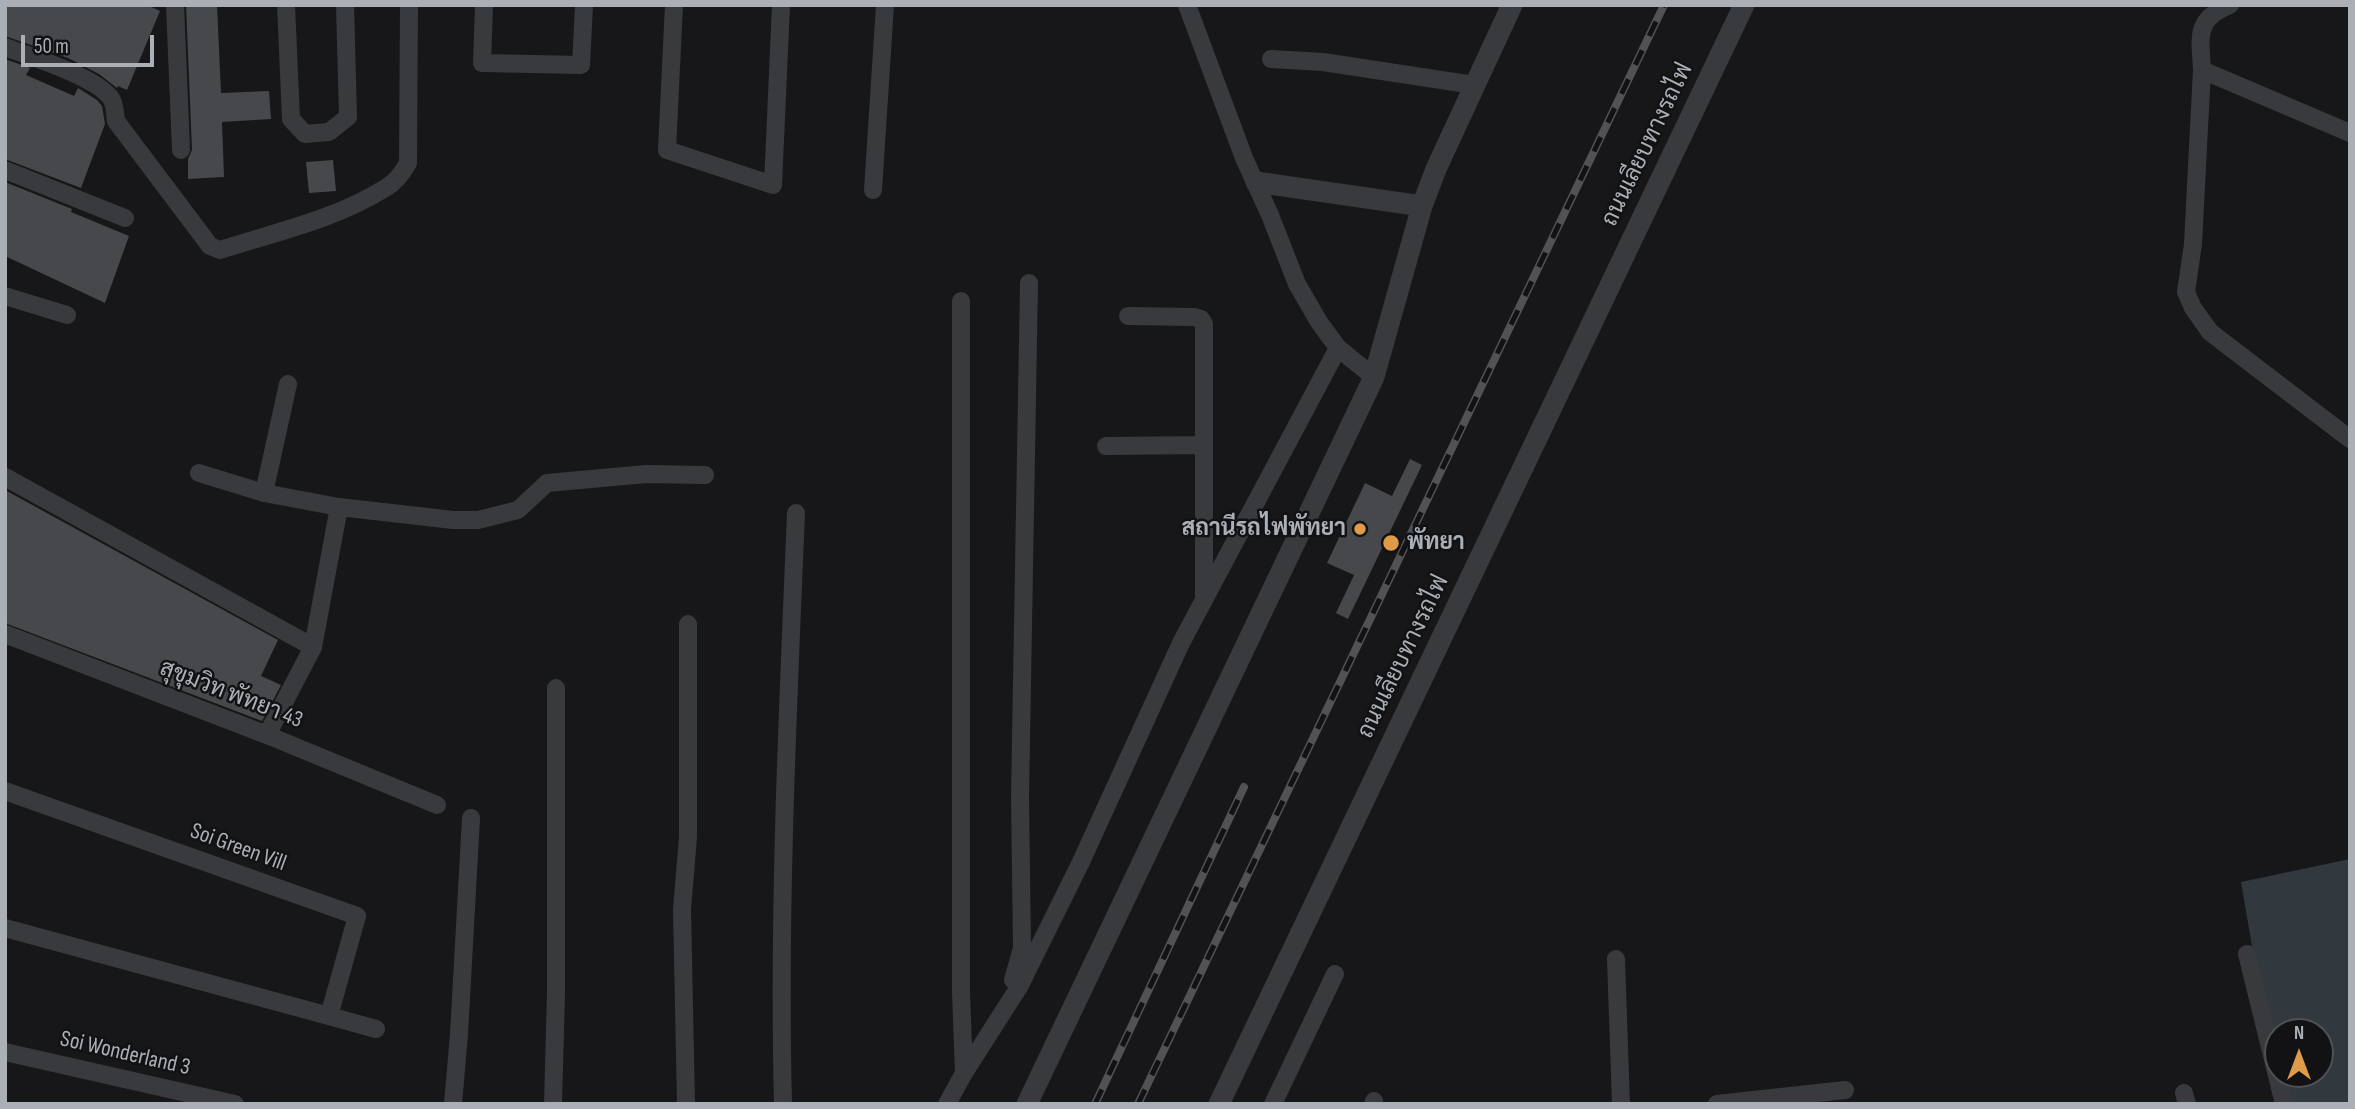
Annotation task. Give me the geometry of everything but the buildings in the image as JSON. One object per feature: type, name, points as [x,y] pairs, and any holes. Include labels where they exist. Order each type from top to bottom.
[{"type":"street","points":[[175,5],[181,149]]},
{"type":"street","points":[[286,5],[291,118],[305,134],[329,132],[348,117],[345,5]]},
{"type":"street","points":[[5,47],[83,78],[111,98],[116,121],[210,246],[220,250],[332,214],[388,186],[401,175],[408,163],[409,5]]},
{"type":"street","points":[[484,5],[482,63],[581,65],[584,5]]},
{"type":"street","points":[[674,5],[667,149],[773,185],[781,5]]},
{"type":"street","points":[[873,190],[885,5]]},
{"type":"street","points":[[1187,5],[1244,158],[1297,284],[1338,348],[1374,377]]},
{"type":"street","points":[[1027,1104],[1374,377],[1422,206],[1512,5]]},
{"type":"street","name":"ถนนเลียบทางรถไฟ","points":[[1219,1104],[1744,5]]},
{"type":"street","points":[[2230,5],[2212,13],[2200,41],[2202,70],[2193,244],[2186,292],[2210,332],[2350,439]]},
{"type":"street","points":[[1271,59],[1323,62],[1474,85]]},
{"type":"street","points":[[2202,70],[2350,133]]},
{"type":"street","points":[[5,170],[125,218]]},
{"type":"street","points":[[1256,182],[1422,206]]},
{"type":"street","points":[[975,1055],[1016,974],[1022,948],[1020,796],[1029,283]]},
{"type":"street","points":[[5,296],[67,315]]},
{"type":"street","points":[[961,301],[961,993],[964,1073]]},
{"type":"street","points":[[1128,316],[1194,317],[1201,319],[1204,324],[1204,599]]},
{"type":"street","points":[[947,1104],[1019,987],[1080,863],[1181,643],[1338,348]]},
{"type":"street","points":[[264,493],[288,384]]},
{"type":"street","points":[[1106,446],[1203,444]]},
{"type":"street","points":[[199,473],[264,493],[339,508],[453,520],[478,520],[518,510],[547,483],[646,474],[705,475]]},
{"type":"street","points":[[5,477],[313,647]]},
{"type":"street","points":[[267,735],[313,647],[339,508]]},
{"type":"street","points":[[783,1104],[781,1037],[785,773],[796,513]]},
{"type":"street","points":[[686,1104],[682,909],[688,837],[688,624]]},
{"type":"street","name":"สุขุมวิท พัทยา 43","points":[[5,634],[267,735],[437,805]]},
{"type":"street","points":[[553,1104],[556,993],[556,688]]},
{"type":"street","name":"Soi Green Vill","points":[[5,791],[357,916],[329,1016]]},
{"type":"street","points":[[453,1104],[471,818]]},
{"type":"street","points":[[5,928],[376,1030]]},
{"type":"street","points":[[2247,954],[2284,1104]]},
{"type":"street","points":[[1616,960],[1621,1104]]},
{"type":"street","points":[[1273,1104],[1335,974]]},
{"type":"street","name":"Soi Wonderland 3","points":[[5,1052],[235,1104]]},
{"type":"street","points":[[1717,1104],[1845,1090]]},
{"type":"shaded area","points":[[2350,859],[2350,1104],[2291,1104],[2286,1088],[2334,1088],[2334,1018],[2266,1018],[2241,882]]},
{"type":"railway","points":[[1138,1104],[1664,5]]},
{"type":"railway","points":[[1095,1104],[1244,787]]},
{"type":"place","name":"สถานีรถไฟพัทยา","points":[[1360,529]]},
{"type":"place","name":"พัทยา","points":[[1391,543]]}]
